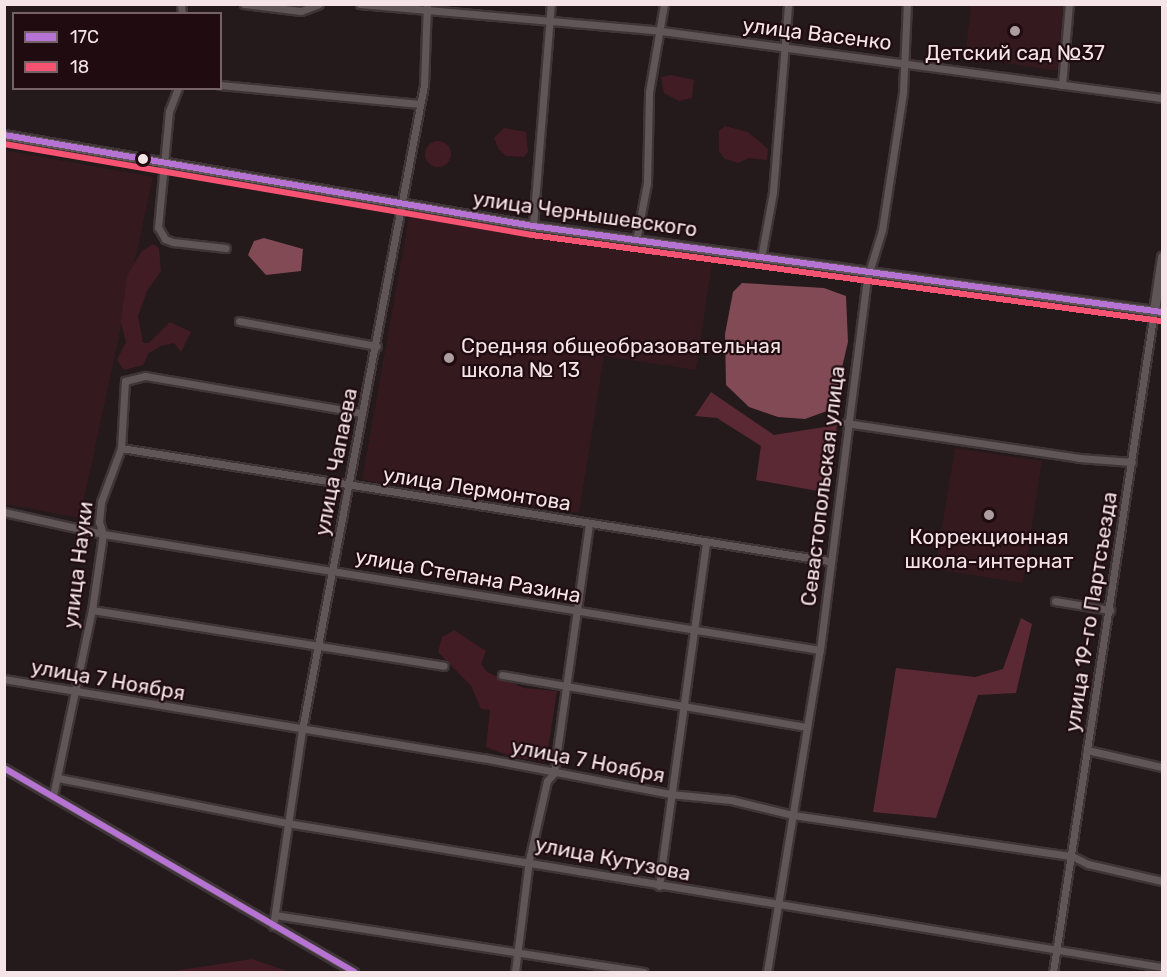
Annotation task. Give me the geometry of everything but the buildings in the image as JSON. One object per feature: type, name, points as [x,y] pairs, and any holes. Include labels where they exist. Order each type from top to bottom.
[{"type":"street","points":[[244,4],[301,11],[319,4]]},
{"type":"street","name":"улица Васенко","points":[[360,4],[410,6],[662,31],[907,61],[1162,98]]},
{"type":"street","points":[[533,226],[551,4]]},
{"type":"street","points":[[636,241],[648,163],[648,92],[662,31],[664,4]]},
{"type":"street","points":[[761,258],[773,192],[788,4]]},
{"type":"street","name":"Севастопольская улица","points":[[767,972],[820,650],[846,423],[868,273],[882,230],[907,61],[907,4]]},
{"type":"street","points":[[1062,85],[1069,4]]},
{"type":"street","name":"улица Чапаева","points":[[273,926],[302,730],[347,486],[377,346],[420,104],[427,8]]},
{"type":"street","points":[[222,85],[420,104]]},
{"type":"street","points":[[177,90],[169,111],[157,220],[160,234],[173,242],[226,248]]},
{"type":"street","name":"улица Чернышевского","points":[[4,135],[533,226],[1158,312]]},
{"type":"street","name":"улица 19-го Партсъезда","points":[[1053,972],[1132,462],[1158,312],[1162,257]]},
{"type":"street","points":[[239,321],[377,346]]},
{"type":"street","name":"улица Науки","points":[[53,796],[77,692],[92,610],[103,534],[99,522],[101,502],[121,448],[125,407],[122,391],[130,378],[145,376],[362,413]]},
{"type":"street","points":[[846,423],[1079,458],[1132,462]]},
{"type":"street","name":"улица Лермонтова","points":[[121,448],[347,486],[829,561]]},
{"type":"street","name":"улица Степана Разина","points":[[4,512],[103,534],[820,650]]},
{"type":"street","points":[[515,972],[529,860],[547,781],[554,772],[589,523]]},
{"type":"street","points":[[659,886],[706,542]]},
{"type":"street","points":[[1055,601],[1110,610]]},
{"type":"street","points":[[92,610],[444,666]]},
{"type":"street","points":[[502,675],[807,727]]},
{"type":"street","name":"улица 7 Ноября","points":[[4,679],[302,730],[483,758],[670,794],[731,800],[793,815],[1072,856],[1088,864],[1162,881]]},
{"type":"street","points":[[1087,750],[1162,767]]},
{"type":"street","points":[[4,768],[354,972]]},
{"type":"street","name":"улица Кутузова","points":[[58,778],[287,823],[529,860],[659,886],[1057,948],[1162,967]]},
{"type":"street","points":[[275,915],[517,950],[644,972]]},
{"type":"shaded area","name":"Детский сад №37","points":[[971,5],[1064,5],[1057,71],[965,57]]},
{"type":"shaded area","points":[[671,75],[694,80],[692,98],[679,101],[664,93],[661,77]]},
{"type":"shaded area","points":[[725,126],[748,132],[768,149],[767,160],[749,158],[738,163],[725,159],[719,151],[719,131]]},
{"type":"shaded area","points":[[504,128],[526,132],[528,152],[524,157],[506,156],[498,148],[494,138]]},
{"type":"shaded area","points":[[438,141],[447,145],[451,154],[447,163],[438,167],[429,163],[425,154],[429,145]]},
{"type":"shaded area","points":[[4,150],[153,177],[80,518],[5,504]]},
{"type":"shaded area","points":[[409,217],[712,263],[696,370],[604,356],[579,513],[362,480]]},
{"type":"shaded area","points":[[264,238],[303,249],[301,271],[266,275],[248,255],[254,241]]},
{"type":"shaded area","points":[[153,244],[159,248],[161,271],[147,291],[138,316],[143,343],[149,343],[170,322],[191,332],[181,352],[174,343],[161,346],[149,353],[143,365],[124,370],[117,360],[126,342],[121,322],[127,276],[142,251]]},
{"type":"shaded area","points":[[742,283],[824,288],[846,296],[848,342],[836,393],[827,411],[805,419],[778,417],[749,407],[726,385],[725,334],[733,292]]},
{"type":"shaded area","points":[[711,392],[774,435],[837,425],[829,493],[756,480],[761,446],[717,418],[695,416]]},
{"type":"shaded area","name":"Коррекционная школа-интернат","points":[[955,448],[1042,461],[1023,583],[935,569]]},
{"type":"shaded area","points":[[1021,618],[1032,624],[1016,693],[978,695],[936,818],[873,812],[896,668],[975,677],[1003,669]]},
{"type":"shaded area","points":[[454,630],[486,651],[481,664],[487,672],[524,688],[557,691],[546,762],[513,757],[486,747],[490,710],[481,709],[471,686],[438,652],[442,637]]},
{"type":"shaded area","points":[[252,959],[290,972],[168,972]]},
{"type":"transit line","name":"17С","points":[[4,135],[533,226],[1162,312]]},
{"type":"transit line","name":"18","points":[[4,144],[532,235],[1161,321]]},
{"type":"transit line","name":"17С","points":[[4,768],[354,972]]},
{"type":"place","name":"Детский сад №37","points":[[1015,31]]},
{"type":"place","name":"Средняя общеобразовательная школа № 13","points":[[449,358]]},
{"type":"place","name":"Коррекционная школа-интернат","points":[[989,515]]}]
